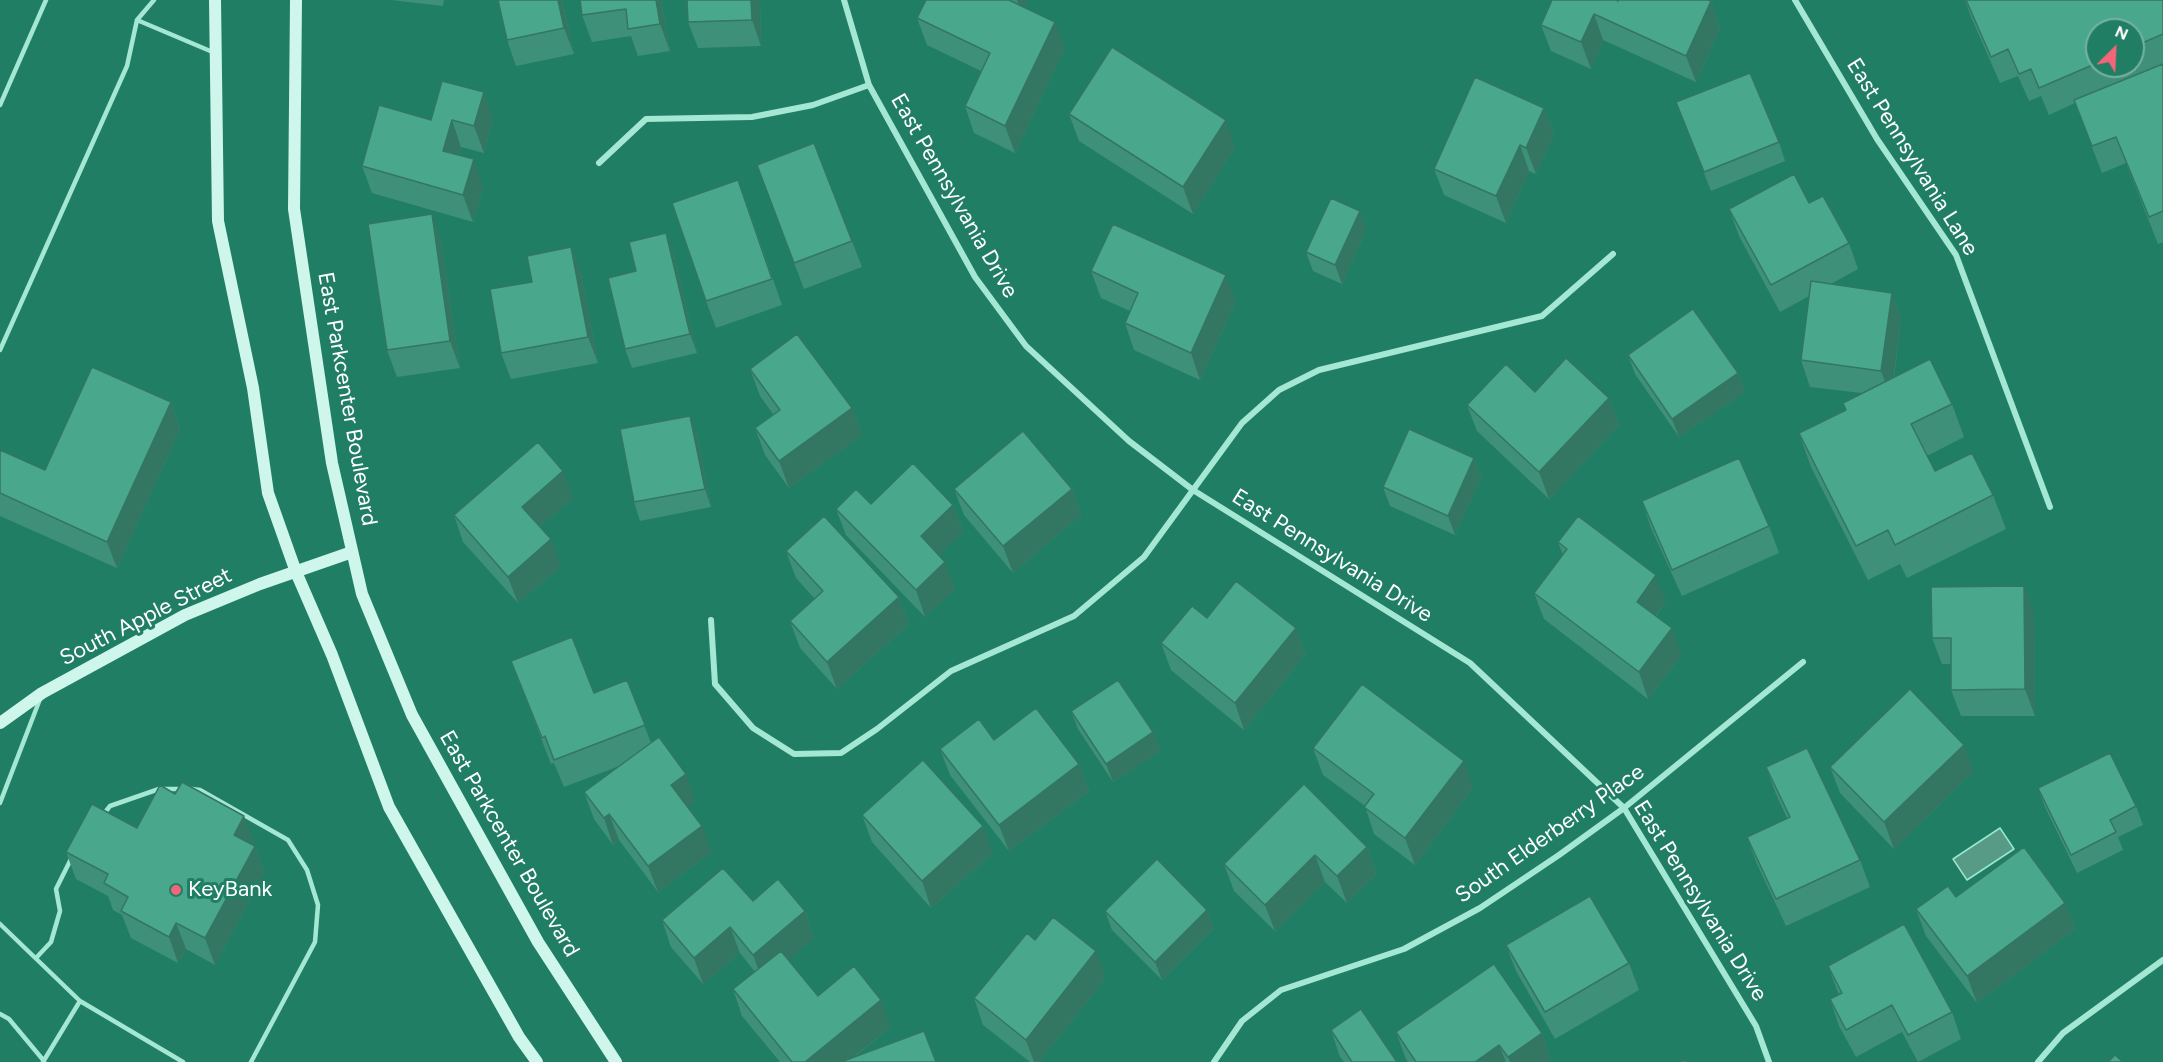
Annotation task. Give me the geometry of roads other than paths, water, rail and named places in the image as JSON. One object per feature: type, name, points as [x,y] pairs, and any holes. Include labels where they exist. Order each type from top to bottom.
[{"type":"main road","points":[[215,0],[218,221],[253,388],[268,493],[296,572],[332,655],[388,807],[519,1037],[537,1062]]},
{"type":"main road","name":"East Parkcenter Boulevard","points":[[296,0],[294,209],[332,463],[362,594],[412,714],[538,942],[616,1062]]},
{"type":"main road","name":"South Apple Street","points":[[0,723],[42,693],[185,615],[260,584],[352,552]]},
{"type":"street","name":"East Pennsylvania Drive","points":[[844,0],[869,85],[975,277],[1026,346],[1129,441],[1193,490],[1470,663],[1624,808],[1756,1026],[1769,1062]]},
{"type":"street","name":"East Pennsylvania Lane","points":[[1795,0],[1877,139],[1956,255],[2050,507]]},
{"type":"street","name":"East Pennsylvania Drive","points":[[599,163],[646,119],[752,117],[813,105],[869,85]]},
{"type":"street","points":[[711,620],[715,684],[753,728],[794,754],[841,753],[877,729],[951,671],[1074,616],[1144,557],[1242,423],[1279,390],[1319,370],[1542,316],[1613,254]]},
{"type":"street","name":"South Elderberry Place","points":[[1214,1062],[1242,1021],[1281,990],[1404,949],[1479,908],[1559,855],[1624,808],[1803,662]]},
{"type":"street","points":[[2038,1062],[2063,1033],[2163,960]]},
{"type":"lane","points":[[0,105],[46,0]]},
{"type":"lane","points":[[0,350],[128,66],[137,20],[154,0]]},
{"type":"lane","points":[[137,20],[215,53]]},
{"type":"lane","points":[[0,802],[42,693]]},
{"type":"lane","points":[[96,822],[110,806],[159,789],[200,790],[288,840],[307,870],[318,905],[315,942],[251,1062]]},
{"type":"lane","points":[[36,958],[51,942],[60,911],[56,889],[76,848]]},
{"type":"lane","points":[[0,924],[80,1001],[183,1062]]},
{"type":"lane","points":[[0,1014],[9,1019],[44,1061],[80,1001]]},
{"type":"water","points":[[2000,828],[2014,849],[1967,880],[1953,859]]},
{"type":"place","name":"KeyBank","points":[[176,890]]}]
